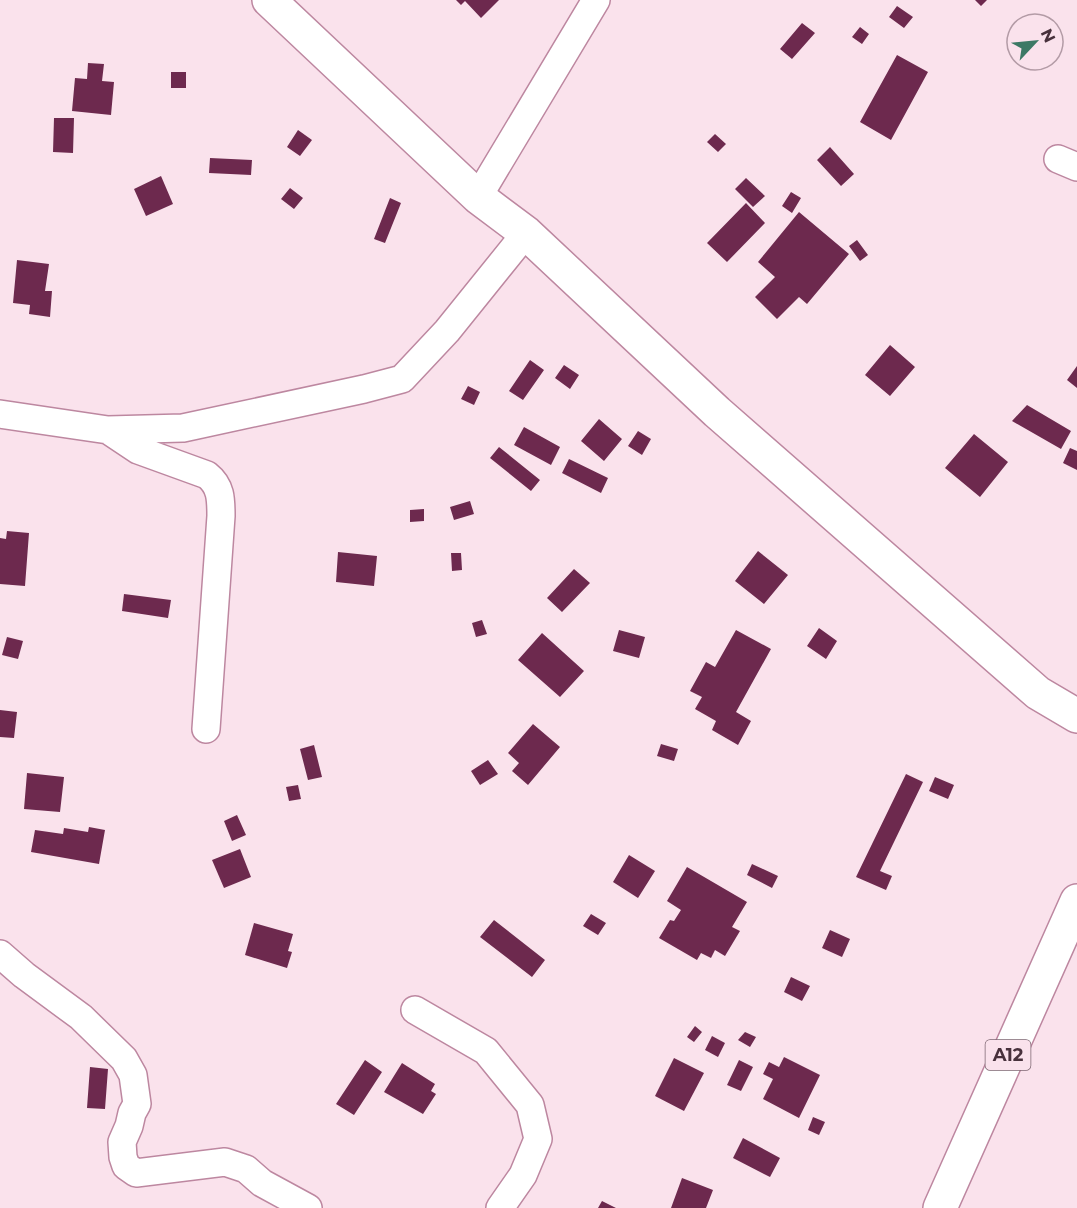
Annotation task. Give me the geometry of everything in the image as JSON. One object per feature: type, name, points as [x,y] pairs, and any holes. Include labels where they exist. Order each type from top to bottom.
[{"type":"street","points":[[269,0],[478,196],[526,233],[717,411],[1029,686],[1077,716]]},
{"type":"street","points":[[478,196],[596,0]]},
{"type":"street","points":[[0,414],[108,430],[183,428],[402,379],[447,331],[526,233]]},
{"type":"street","points":[[108,430],[138,450],[207,475],[218,489],[221,516],[206,729]]},
{"type":"street","name":"A12","points":[[940,1208],[1077,901]]},
{"type":"street","points":[[0,954],[24,975],[81,1017],[124,1059],[133,1075],[137,1104],[122,1142],[126,1166],[136,1173],[225,1162],[246,1169],[262,1183],[308,1208]]},
{"type":"street","points":[[415,1010],[486,1051],[530,1105],[538,1139],[523,1175],[500,1208]]},
{"type":"building","points":[[456,0],[499,0],[481,18],[465,1],[461,5]]},
{"type":"building","points":[[975,0],[987,0],[981,6]]},
{"type":"building","points":[[897,6],[913,17],[904,28],[889,17]]},
{"type":"building","points":[[802,23],[815,33],[792,59],[780,49]]},
{"type":"building","points":[[860,27],[869,34],[862,44],[852,37]]},
{"type":"building","points":[[897,55],[928,72],[891,140],[860,122]]},
{"type":"building","points":[[88,63],[104,64],[102,81],[114,82],[111,115],[72,111],[75,78],[87,79]]},
{"type":"building","points":[[171,72],[186,72],[186,88],[171,88]]},
{"type":"building","points":[[54,118],[74,118],[73,153],[53,152]]},
{"type":"building","points":[[298,130],[312,140],[300,156],[287,147]]},
{"type":"building","points":[[715,134],[726,144],[718,152],[707,142]]},
{"type":"building","points":[[830,147],[854,174],[841,186],[817,160]]},
{"type":"building","points":[[210,158],[252,160],[251,175],[209,173]]},
{"type":"building","points":[[161,176],[173,204],[146,216],[134,189]]},
{"type":"building","points":[[746,178],[765,196],[753,207],[735,189]]},
{"type":"building","points":[[290,188],[303,198],[294,209],[281,199]]},
{"type":"building","points":[[791,192],[801,198],[792,213],[782,206]]},
{"type":"building","points":[[390,198],[401,203],[385,243],[374,239]]},
{"type":"building","points":[[746,203],[765,223],[727,262],[707,243]]},
{"type":"building","points":[[799,212],[849,254],[807,304],[799,297],[777,319],[755,297],[775,277],[758,262]]},
{"type":"building","points":[[857,240],[868,255],[860,261],[849,246]]},
{"type":"building","points":[[17,260],[49,264],[45,291],[52,291],[50,317],[29,314],[30,305],[13,303]]},
{"type":"building","points":[[890,345],[915,367],[890,396],[865,375]]},
{"type":"building","points":[[530,360],[544,370],[523,400],[509,391]]},
{"type":"building","points":[[564,365],[579,375],[570,389],[555,378]]},
{"type":"building","points":[[1077,366],[1077,388],[1067,380]]},
{"type":"building","points":[[468,386],[480,392],[474,405],[461,399]]},
{"type":"building","points":[[1027,405],[1071,431],[1061,449],[1012,421]]},
{"type":"building","points":[[599,419],[622,439],[604,461],[581,441]]},
{"type":"building","points":[[524,427],[560,447],[551,465],[514,445]]},
{"type":"building","points":[[638,431],[651,439],[642,455],[628,446]]},
{"type":"building","points":[[974,434],[1008,462],[980,497],[945,468]]},
{"type":"building","points":[[499,447],[540,480],[531,491],[490,458]]},
{"type":"building","points":[[1070,448],[1077,451],[1077,470],[1063,463]]},
{"type":"building","points":[[569,459],[608,478],[601,493],[562,473]]},
{"type":"building","points":[[470,501],[474,514],[454,520],[450,507]]},
{"type":"building","points":[[424,509],[424,521],[410,522],[410,510]]},
{"type":"building","points":[[7,531],[29,533],[25,586],[0,584],[0,538],[6,539]]},
{"type":"building","points":[[758,551],[788,575],[764,604],[735,581]]},
{"type":"building","points":[[338,552],[377,556],[374,586],[336,582]]},
{"type":"building","points":[[451,553],[461,553],[462,570],[452,571]]},
{"type":"building","points":[[574,569],[590,583],[562,612],[547,598]]},
{"type":"building","points":[[124,594],[171,600],[168,618],[122,611]]},
{"type":"building","points":[[482,620],[487,634],[476,637],[472,623]]},
{"type":"building","points":[[819,628],[837,641],[826,659],[807,646]]},
{"type":"building","points":[[619,630],[645,637],[639,658],[613,651]]},
{"type":"building","points":[[736,630],[771,649],[736,712],[751,721],[738,745],[712,730],[716,721],[695,709],[702,697],[690,691],[706,662],[715,667]]},
{"type":"building","points":[[542,633],[584,671],[560,697],[518,660]]},
{"type":"building","points":[[7,637],[23,641],[18,659],[2,655]]},
{"type":"building","points":[[0,710],[17,712],[14,738],[0,737]]},
{"type":"building","points":[[533,724],[560,747],[528,785],[512,771],[519,763],[508,753]]},
{"type":"building","points":[[661,744],[678,749],[674,761],[657,756]]},
{"type":"building","points":[[314,745],[322,777],[308,780],[300,749]]},
{"type":"building","points":[[488,760],[498,774],[480,785],[471,771]]},
{"type":"building","points":[[27,773],[64,777],[60,812],[24,809]]},
{"type":"building","points":[[906,774],[923,782],[880,871],[892,876],[886,890],[856,877]]},
{"type":"building","points":[[935,777],[954,785],[948,799],[929,791]]},
{"type":"building","points":[[298,785],[301,799],[289,801],[286,787]]},
{"type":"building","points":[[237,815],[246,835],[232,841],[224,821]]},
{"type":"building","points":[[89,827],[105,830],[99,864],[31,852],[35,830],[63,834],[64,828],[88,832]]},
{"type":"building","points":[[240,849],[251,877],[224,888],[212,860]]},
{"type":"building","points":[[629,855],[655,871],[638,898],[613,882]]},
{"type":"building","points":[[752,864],[778,876],[772,888],[747,875]]},
{"type":"building","points":[[687,867],[747,902],[732,927],[740,931],[725,956],[715,950],[711,958],[701,953],[697,960],[659,938],[670,920],[674,921],[681,910],[667,901]]},
{"type":"building","points":[[591,914],[606,923],[598,935],[583,926]]},
{"type":"building","points":[[494,920],[545,960],[532,977],[480,937]]},
{"type":"building","points":[[254,923],[293,934],[288,951],[292,952],[287,968],[245,955]]},
{"type":"building","points":[[830,930],[850,939],[842,957],[822,948]]},
{"type":"building","points":[[791,977],[810,986],[802,1001],[784,992]]},
{"type":"building","points":[[695,1026],[702,1032],[694,1042],[687,1037]]},
{"type":"building","points":[[745,1032],[756,1037],[750,1047],[738,1040]]},
{"type":"building","points":[[712,1036],[725,1043],[718,1057],[705,1050]]},
{"type":"building","points":[[784,1057],[820,1075],[799,1118],[763,1099],[773,1079],[763,1074],[769,1062],[779,1067]]},
{"type":"building","points":[[674,1058],[704,1073],[684,1111],[655,1096]]},
{"type":"building","points":[[365,1060],[382,1072],[354,1115],[336,1104]]},
{"type":"building","points":[[739,1060],[753,1067],[741,1091],[727,1085]]},
{"type":"building","points":[[402,1063],[435,1084],[431,1091],[436,1094],[423,1114],[384,1092]]},
{"type":"building","points":[[90,1067],[108,1069],[105,1109],[87,1108]]},
{"type":"building","points":[[813,1117],[825,1122],[819,1135],[808,1130]]},
{"type":"building","points":[[743,1138],[780,1158],[770,1177],[733,1158]]},
{"type":"building","points":[[682,1178],[713,1190],[706,1208],[671,1208]]},
{"type":"building","points":[[602,1201],[616,1208],[598,1208]]}]
